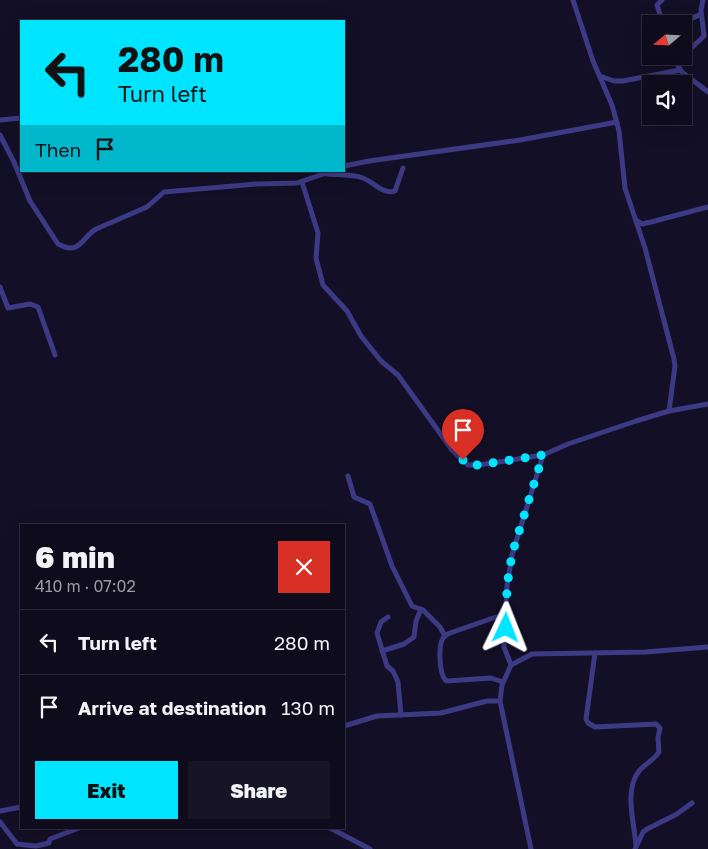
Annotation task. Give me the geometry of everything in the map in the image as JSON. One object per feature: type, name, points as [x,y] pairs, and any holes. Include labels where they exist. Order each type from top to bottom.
[{"type":"street","points":[[573,0],[617,122],[625,188],[645,248],[674,359],[675,366],[669,411]]},
{"type":"street","points":[[660,15],[657,5],[662,0]]},
{"type":"street","points":[[692,48],[702,39],[701,14],[703,0]]},
{"type":"street","points":[[692,18],[701,14]]},
{"type":"street","points":[[677,65],[708,92]]},
{"type":"street","points":[[599,76],[614,82],[679,68]]},
{"type":"street","points":[[0,120],[20,118]]},
{"type":"street","points":[[345,166],[520,140],[617,122]]},
{"type":"street","points":[[0,135],[18,170],[30,201],[58,244],[66,248],[75,248],[81,244],[89,232],[148,207],[164,192],[302,182],[329,172],[361,177],[389,193],[395,191],[398,187],[403,168]]},
{"type":"street","points":[[302,182],[318,233],[316,258],[323,285],[347,311],[361,336],[380,361],[398,375],[452,450],[468,465],[472,466],[543,455],[568,444],[669,411],[708,404]]},
{"type":"street","points":[[636,219],[642,224],[708,207]]},
{"type":"street","points":[[0,287],[8,308],[30,304],[38,307],[54,355]]},
{"type":"street","points":[[511,665],[504,647],[507,586],[512,554],[543,455]]},
{"type":"street","points":[[348,476],[354,497],[370,504],[392,566],[412,606],[421,609],[440,627],[445,636]]},
{"type":"street","points":[[382,651],[404,644],[414,637],[416,621],[421,609]]},
{"type":"street","points":[[388,616],[378,628],[378,636],[387,666],[393,671],[398,682],[401,715]]},
{"type":"street","points":[[503,682],[491,678],[444,680],[441,674],[441,644],[445,636],[496,617],[506,617]]},
{"type":"street","points":[[530,849],[500,701],[503,682],[511,665],[532,654],[645,652],[708,647]]},
{"type":"street","points":[[596,653],[586,719],[588,723],[595,727],[656,724],[660,728],[658,738],[659,752],[640,770],[632,788],[635,847]]},
{"type":"street","points":[[345,726],[377,716],[441,713],[487,701],[500,701]]},
{"type":"street","points":[[635,847],[647,829],[677,814],[692,803]]},
{"type":"street","points":[[0,811],[20,807]]},
{"type":"street","points":[[0,822],[18,847],[40,846],[49,843],[50,839],[76,829]]},
{"type":"street","points":[[332,829],[370,849]]},
{"type":"route","points":[[463,460],[472,466],[543,455],[512,554],[507,586],[506,628]]}]
